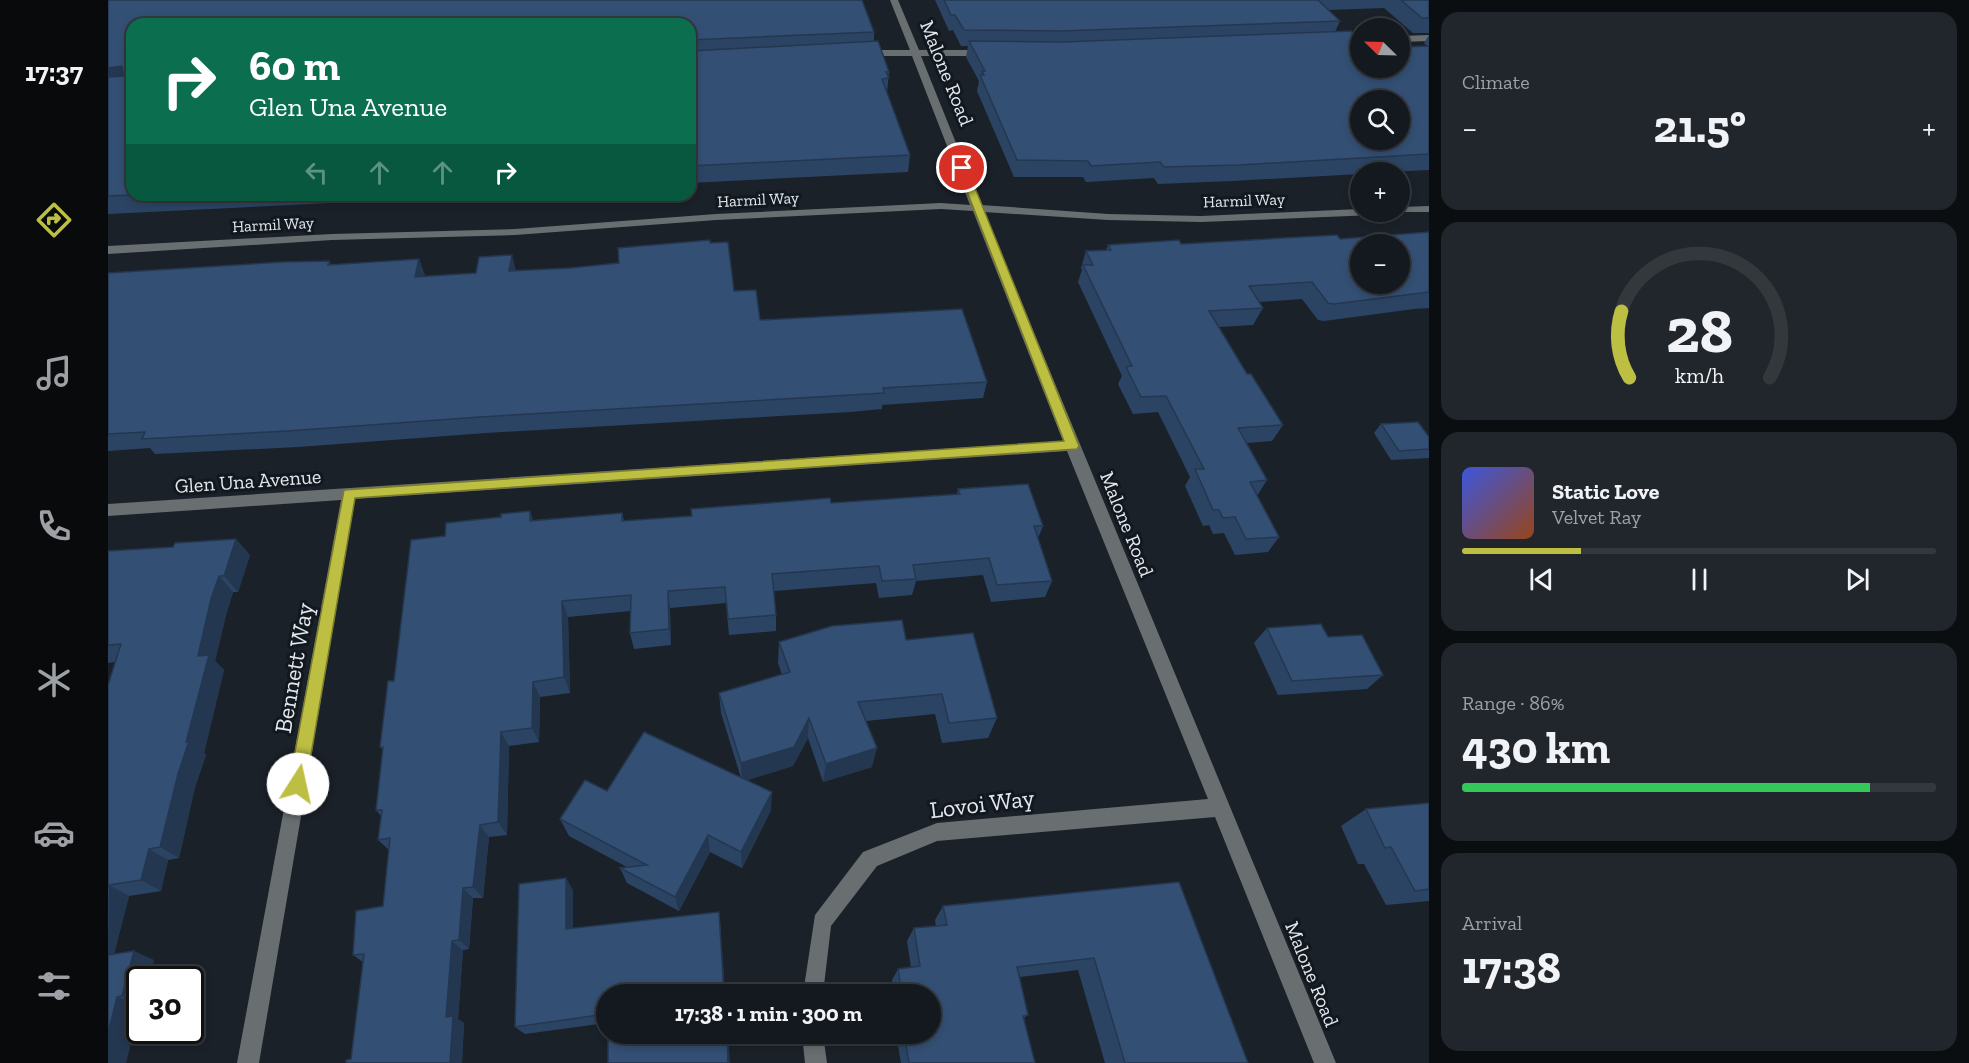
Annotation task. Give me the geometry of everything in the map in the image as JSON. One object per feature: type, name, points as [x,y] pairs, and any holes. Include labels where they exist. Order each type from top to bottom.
[{"type":"street","name":"Malone Road","points":[[894,0],[1072,446],[1325,1063]]},
{"type":"street","points":[[1410,39],[1429,38]]},
{"type":"street","points":[[851,54],[915,51],[1001,53]]},
{"type":"street","name":"Harmil Way","points":[[108,250],[332,237],[515,232],[728,216],[941,206],[1108,217],[1201,219],[1350,213]]},
{"type":"street","points":[[1410,210],[1429,209]]},
{"type":"street","name":"Glen Una Avenue","points":[[108,510],[1072,446]]},
{"type":"street","name":"Bennett Way","points":[[248,1063],[349,494]]},
{"type":"street","name":"Lovoi Way","points":[[814,984],[822,922],[870,859],[937,832],[1221,807]]},
{"type":"street","points":[[814,1044],[816,1063]]},
{"type":"building","points":[[108,0],[862,0],[874,32],[696,40],[696,18],[126,18],[126,195],[108,196],[108,77],[124,76],[122,66],[108,68]]},
{"type":"building","points":[[944,0],[1318,0],[1340,21],[1062,31],[964,30],[955,15],[951,15]]},
{"type":"building","points":[[1401,0],[1429,0],[1429,18],[1422,18]]},
{"type":"building","points":[[1350,31],[1350,78],[1410,78],[1410,47],[1429,46],[1429,154],[1164,167],[1160,162],[1091,166],[1088,161],[1017,160],[980,75],[984,75],[982,71],[985,71],[969,41],[1062,42]]},
{"type":"building","points":[[878,41],[889,72],[886,72],[889,78],[882,79],[910,155],[696,166],[696,51]]},
{"type":"building","points":[[1429,232],[1429,292],[1334,304],[1328,303],[1312,282],[1249,286],[1263,308],[1209,311],[1247,374],[1251,374],[1283,425],[1238,428],[1267,480],[1250,482],[1279,537],[1246,539],[1235,517],[1223,518],[1219,510],[1213,510],[1195,469],[1204,469],[1166,396],[1141,397],[1126,367],[1132,366],[1083,265],[1093,265],[1086,251],[1111,250],[1108,245],[1179,240],[1181,244],[1337,235],[1340,239],[1350,238],[1350,294],[1410,294],[1410,234],[1404,234]]},
{"type":"building","points":[[710,240],[710,243],[728,242],[734,291],[756,290],[760,320],[962,309],[987,382],[883,388],[884,393],[288,431],[142,439],[145,432],[108,434],[108,273],[283,262],[329,261],[328,265],[419,259],[415,277],[476,273],[479,257],[512,255],[509,271],[570,268],[619,263],[618,248]]},
{"type":"building","points":[[1418,422],[1429,437],[1429,449],[1399,451],[1381,424]]},
{"type":"building","points":[[1028,484],[1043,526],[1034,526],[1052,581],[997,585],[989,558],[913,565],[916,579],[882,581],[879,566],[772,574],[776,615],[728,619],[725,587],[668,591],[669,629],[630,633],[631,595],[562,601],[564,677],[533,682],[532,728],[501,732],[498,822],[480,825],[473,887],[463,888],[459,940],[452,941],[446,1017],[453,1016],[450,1063],[346,1063],[346,1060],[351,1059],[364,954],[353,955],[356,911],[383,906],[390,838],[378,840],[382,810],[376,810],[383,747],[380,747],[388,681],[394,681],[411,540],[445,536],[446,523],[501,517],[501,514],[530,511],[530,521],[622,513],[622,521],[692,516],[691,509],[830,498],[831,503],[960,494],[958,489]]},
{"type":"building","points":[[236,539],[224,576],[219,576],[211,599],[198,656],[209,655],[186,742],[189,741],[178,774],[160,847],[149,849],[141,880],[108,887],[108,685],[121,644],[108,645],[108,551],[173,547],[175,543]]},
{"type":"building","points":[[902,620],[906,640],[973,633],[997,718],[949,723],[942,694],[858,702],[877,748],[826,764],[809,718],[794,747],[741,763],[719,693],[790,672],[779,642],[832,626]]},
{"type":"building","points":[[1321,624],[1328,637],[1362,635],[1383,675],[1292,681],[1267,628]]},
{"type":"building","points":[[644,732],[772,792],[741,852],[708,835],[675,897],[620,868],[647,865],[560,819],[585,780],[607,791]]},
{"type":"building","points":[[1429,803],[1429,889],[1415,891],[1391,847],[1385,848],[1366,809]]},
{"type":"building","points":[[566,878],[566,929],[719,912],[723,984],[596,984],[596,1015],[515,1027],[519,884]]},
{"type":"building","points":[[1179,882],[1248,1063],[1125,1063],[1094,958],[1017,967],[1028,1015],[1023,1016],[1035,1063],[909,1063],[906,1044],[941,1044],[941,984],[900,984],[898,969],[920,966],[914,928],[947,925],[943,906]]},
{"type":"building","points":[[134,951],[130,966],[126,966],[126,981],[122,996],[117,997],[108,1033],[108,955]]},
{"type":"building","points":[[608,1044],[727,1044],[728,1063],[608,1063]]},
{"type":"route","points":[[298,784],[349,494],[1072,446],[962,168]]}]
